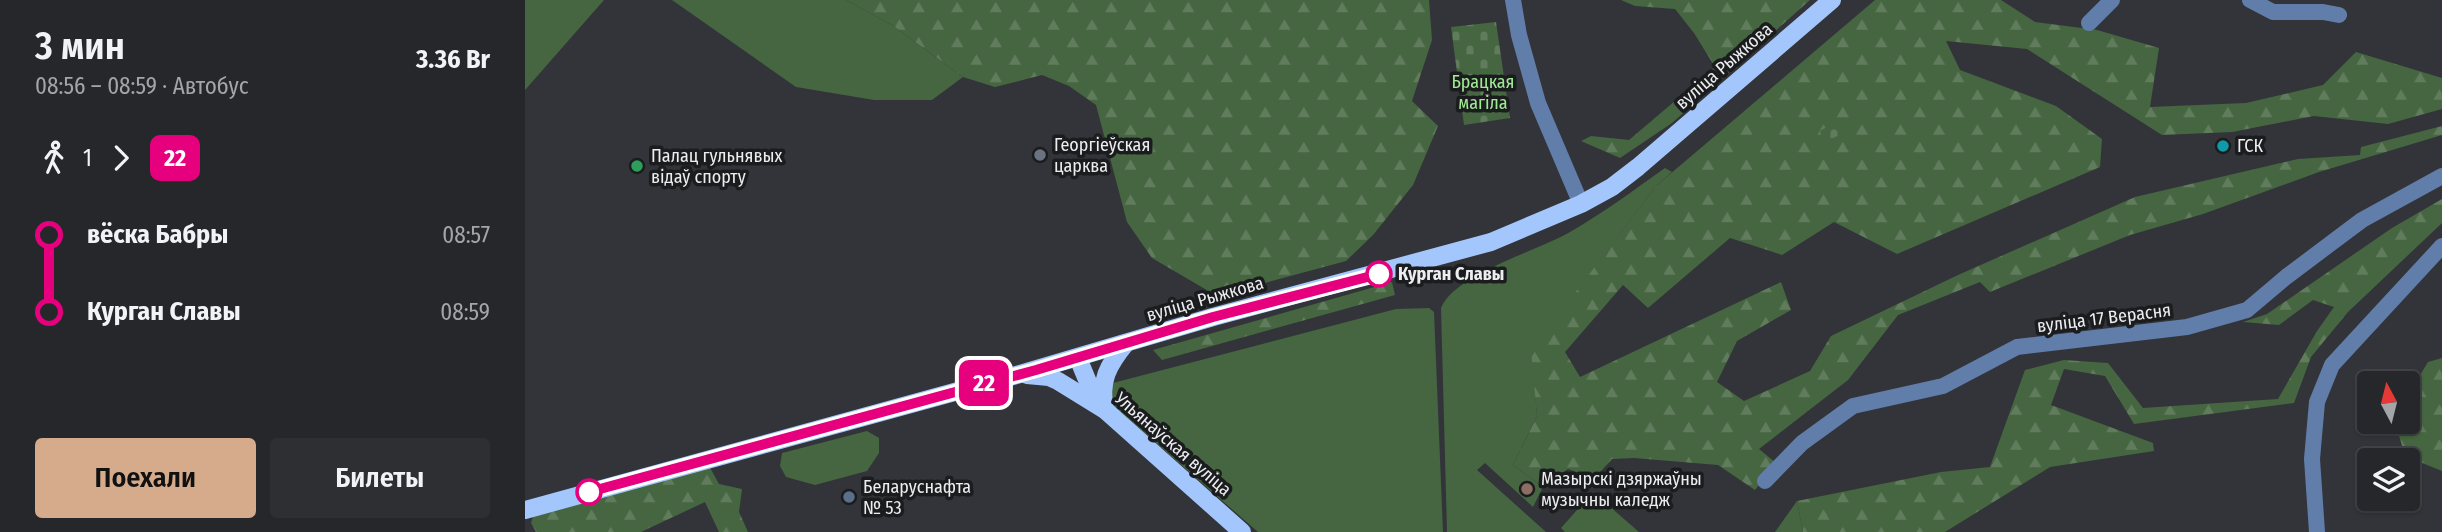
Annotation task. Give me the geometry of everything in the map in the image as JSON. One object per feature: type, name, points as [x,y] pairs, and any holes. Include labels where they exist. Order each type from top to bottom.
[{"type":"main road","name":"вуліца Рыжкова","points":[[525,510],[1492,242],[1581,204],[1612,187],[1832,0]]},
{"type":"main road","points":[[1105,410],[1102,397],[1104,377],[1126,343]]},
{"type":"main road","points":[[1074,392],[1070,374],[1071,367],[1078,358],[1090,387],[1105,410]]},
{"type":"main road","name":"Ульянаўская вуліца","points":[[1020,374],[1049,377],[1105,410],[1242,532]]},
{"type":"street","points":[[1513,0],[1538,103],[1581,204]]},
{"type":"street","points":[[2089,23],[2112,0]]},
{"type":"street","points":[[2250,0],[2273,12],[2323,12],[2339,15]]},
{"type":"street","name":"вуліца 17 Верасня","points":[[1765,481],[1801,443],[1853,406],[1943,386],[2017,347],[2187,327],[2248,310],[2362,219],[2442,176]]},
{"type":"street","points":[[2317,532],[2312,459],[2317,402],[2332,365],[2442,246]]},
{"type":"green space","points":[[525,0],[604,0],[525,90]]},
{"type":"green space","points":[[672,0],[846,0],[892,25],[963,77],[932,100],[874,100],[796,87]]},
{"type":"green space","points":[[846,0],[1429,0],[1432,40],[1412,101],[1438,126],[1413,185],[1373,235],[1346,261],[1217,296],[1152,258],[1127,222],[1096,105],[1069,86],[1042,75],[995,87],[963,77],[892,25]]},
{"type":"green space","points":[[1621,0],[1810,0],[1672,123],[1620,158],[1581,141],[1591,136],[1629,140],[1715,67],[1675,9],[1635,6]]},
{"type":"green space","points":[[1875,0],[2001,0],[2035,22],[2097,30],[2159,48],[2150,107],[2246,103],[2323,85],[2356,52],[2442,78],[2442,109],[2388,124],[2314,116],[2232,132],[2162,135],[2027,49],[1946,41],[1960,70],[2056,106],[2102,139],[2100,167],[1897,254],[1834,222],[1782,255],[1730,238],[1648,308],[1623,285],[1565,352],[1580,377],[1781,282],[1791,310],[1737,341],[1717,382],[1744,401],[1810,371],[1831,336],[1958,275],[2135,197],[2298,159],[2360,155],[2361,147],[2442,126],[2442,135],[2319,172],[2203,214],[2130,235],[1990,292],[1980,282],[1898,315],[1848,380],[1759,449],[1776,463],[1755,490],[1718,465],[1634,458],[1612,459],[1594,479],[1568,469],[1543,487],[1513,465],[1537,416],[1531,351],[1656,186]]},
{"type":"green space","name":"Брацкая магіла","points":[[1496,22],[1510,118],[1464,125],[1451,27]]},
{"type":"green space","points":[[1840,119],[1845,133],[1823,142],[1820,131]]},
{"type":"green space","points":[[1665,168],[1672,172],[1656,186],[1532,351],[1537,416],[1513,465],[1543,487],[1533,507],[1485,463],[1477,470],[1546,532],[1447,532],[1441,308],[1462,284],[1498,264],[1570,232]]},
{"type":"green space","points":[[2442,199],[2442,223],[2348,312],[2311,357],[2294,403],[2134,424],[2105,376],[2064,369],[2051,405],[2153,443],[2154,451],[2050,467],[1945,532],[1803,532],[1797,501],[1941,472],[1990,467],[2025,370],[2064,360],[2108,363],[2143,408],[2278,399],[2334,307],[2313,300],[2279,325],[2243,322],[2267,314],[2392,228]]},
{"type":"green space","points":[[1392,282],[1395,295],[1162,360],[1153,350]]},
{"type":"green space","points":[[1429,308],[1434,312],[1443,532],[1258,532],[1110,400],[1109,384],[1396,309]]},
{"type":"green space","points":[[2442,358],[2442,471],[2420,462],[2420,448],[2403,448],[2399,434],[2420,434],[2420,375],[2428,362]]},
{"type":"green space","points":[[867,431],[879,438],[879,453],[867,471],[815,485],[786,477],[780,466],[782,453]]},
{"type":"green space","points":[[709,466],[719,484],[742,489],[739,512],[748,532],[719,532],[705,502],[641,532],[536,532],[531,523],[534,513]]},
{"type":"green space","points":[[1593,492],[1639,532],[1565,532],[1561,528]]},
{"type":"green space","points":[[1797,501],[1803,532],[1775,532]]},
{"type":"bus line","name":"22","points":[[589,492],[1036,370],[1213,317],[1379,274]]},
{"type":"place","name":"ГСК","points":[[2223,146]]},
{"type":"place","name":"Георгіеўская царква","points":[[1040,155]]},
{"type":"place","name":"Палац гульнявых відаў спорту","points":[[637,166]]},
{"type":"place","name":"Курган Славы","points":[[1379,274]]},
{"type":"place","name":"Мазырскі дзяржаўны музычны каледж","points":[[1527,489]]},
{"type":"place","name":"Беларуснафта № 53","points":[[849,497]]}]
